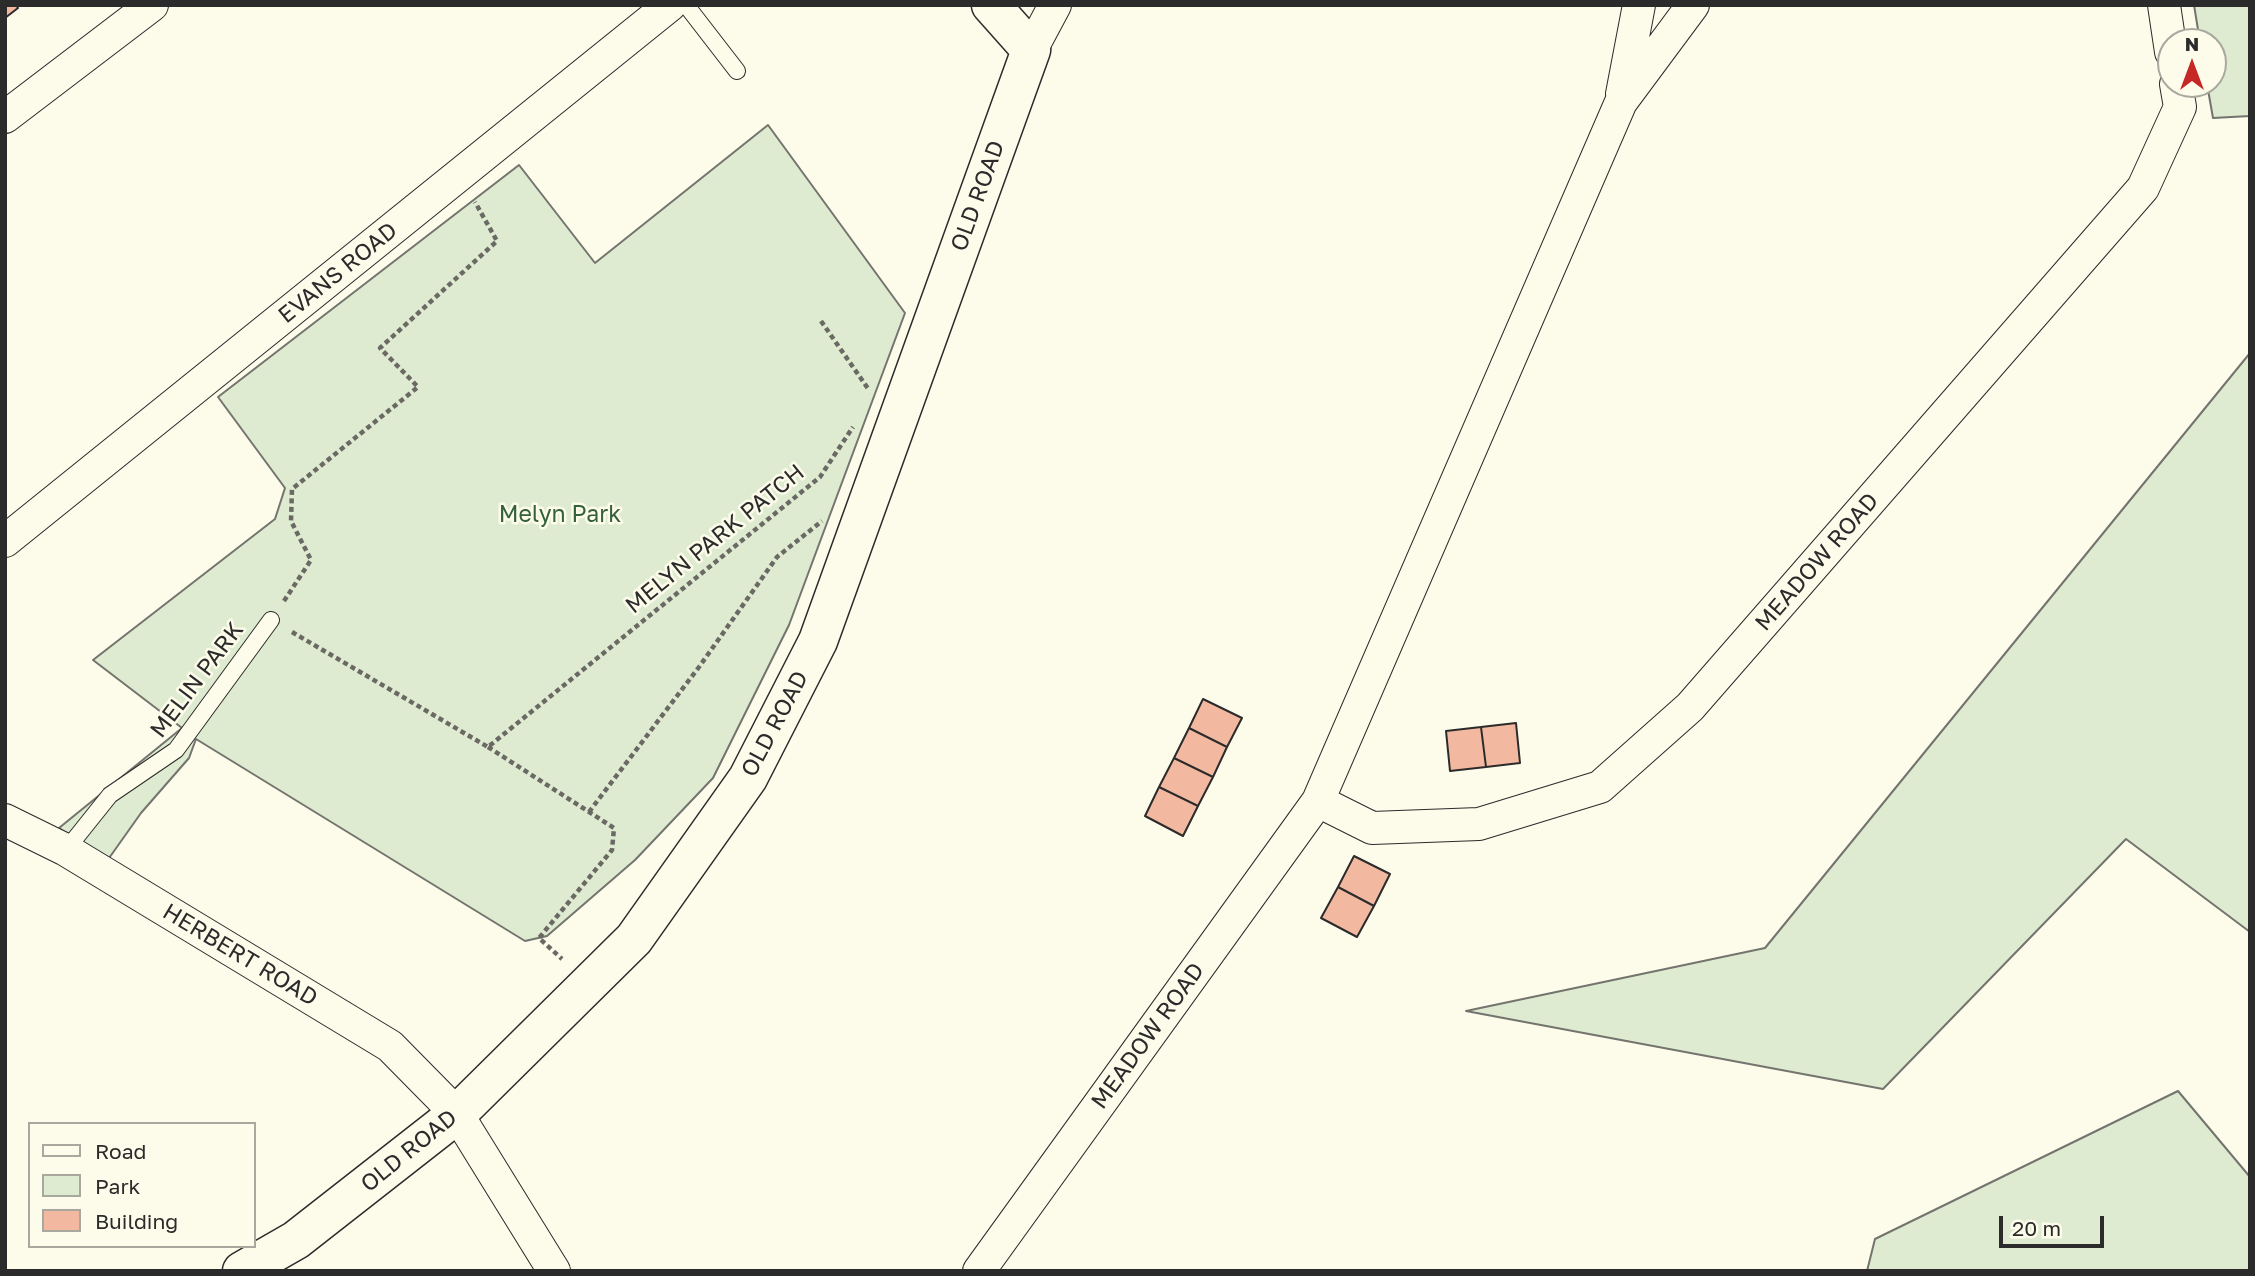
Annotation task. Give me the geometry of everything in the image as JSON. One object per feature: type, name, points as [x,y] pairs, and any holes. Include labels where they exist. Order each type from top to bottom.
[{"type":"street","points":[[5,117],[152,5]]},
{"type":"street","name":"EVANS ROAD","points":[[5,541],[670,5]]},
{"type":"street","points":[[991,5],[1031,50]]},
{"type":"street","name":"OLD ROAD","points":[[242,1271],[296,1240],[457,1114],[634,939],[748,778],[818,641],[1031,50],[1055,5]]},
{"type":"street","points":[[1620,102],[1639,5]]},
{"type":"street","name":"MEADOW ROAD","points":[[979,1271],[1318,801],[1620,102],[1693,5]]},
{"type":"street","points":[[2164,5],[2167,28]]},
{"type":"street","name":"MEADOW ROAD","points":[[1318,801],[1373,828],[1479,824],[1600,787],[1690,707],[2143,188],[2180,107],[2178,98]]},
{"type":"street","name":"HERBERT ROAD","points":[[7,824],[66,850],[390,1046],[457,1114],[554,1271]]},
{"type":"lane","points":[[686,5],[737,71]]},
{"type":"lane","name":"MELIN PARK","points":[[66,850],[110,795],[176,750],[271,620]]},
{"type":"path","points":[[472,198],[497,241],[380,348],[418,387],[292,489],[291,521],[311,560],[271,620],[488,747],[614,828],[612,850],[539,938],[589,983]]},
{"type":"path","points":[[821,321],[873,397]]},
{"type":"path","name":"MELYN PARK PATCH","points":[[488,747],[820,477],[858,420]]},
{"type":"path","points":[[589,812],[699,667],[777,557],[830,514]]},
{"type":"green space","points":[[2194,5],[2250,5],[2250,116],[2213,118],[2209,98],[2227,98],[2227,28],[2198,28]]},
{"type":"green space","name":"Melyn Park","points":[[768,125],[905,313],[789,625],[713,778],[635,860],[547,936],[525,941],[196,739],[189,758],[141,813],[107,861],[59,828],[182,728],[93,660],[275,519],[285,488],[218,397],[519,165],[595,263]]},
{"type":"green space","points":[[2250,353],[2250,932],[2126,839],[1883,1089],[1466,1011],[1765,948]]},
{"type":"green space","points":[[2178,1091],[2250,1177],[2250,1271],[1867,1271],[1875,1239]]},
{"type":"building","points":[[5,5],[16,5],[18,8],[5,18]]},
{"type":"building","points":[[1203,699],[1242,718],[1227,747],[1189,728]]},
{"type":"building","points":[[1516,723],[1520,763],[1486,767],[1481,727]]},
{"type":"building","points":[[1481,727],[1486,767],[1450,771],[1446,731]]},
{"type":"building","points":[[1189,728],[1227,747],[1213,777],[1174,758]]},
{"type":"building","points":[[1174,758],[1213,777],[1198,806],[1159,787]]},
{"type":"building","points":[[1159,787],[1198,806],[1183,836],[1145,816]]},
{"type":"building","points":[[1354,856],[1390,874],[1374,906],[1338,887]]},
{"type":"building","points":[[1338,887],[1374,906],[1357,937],[1321,918]]}]
